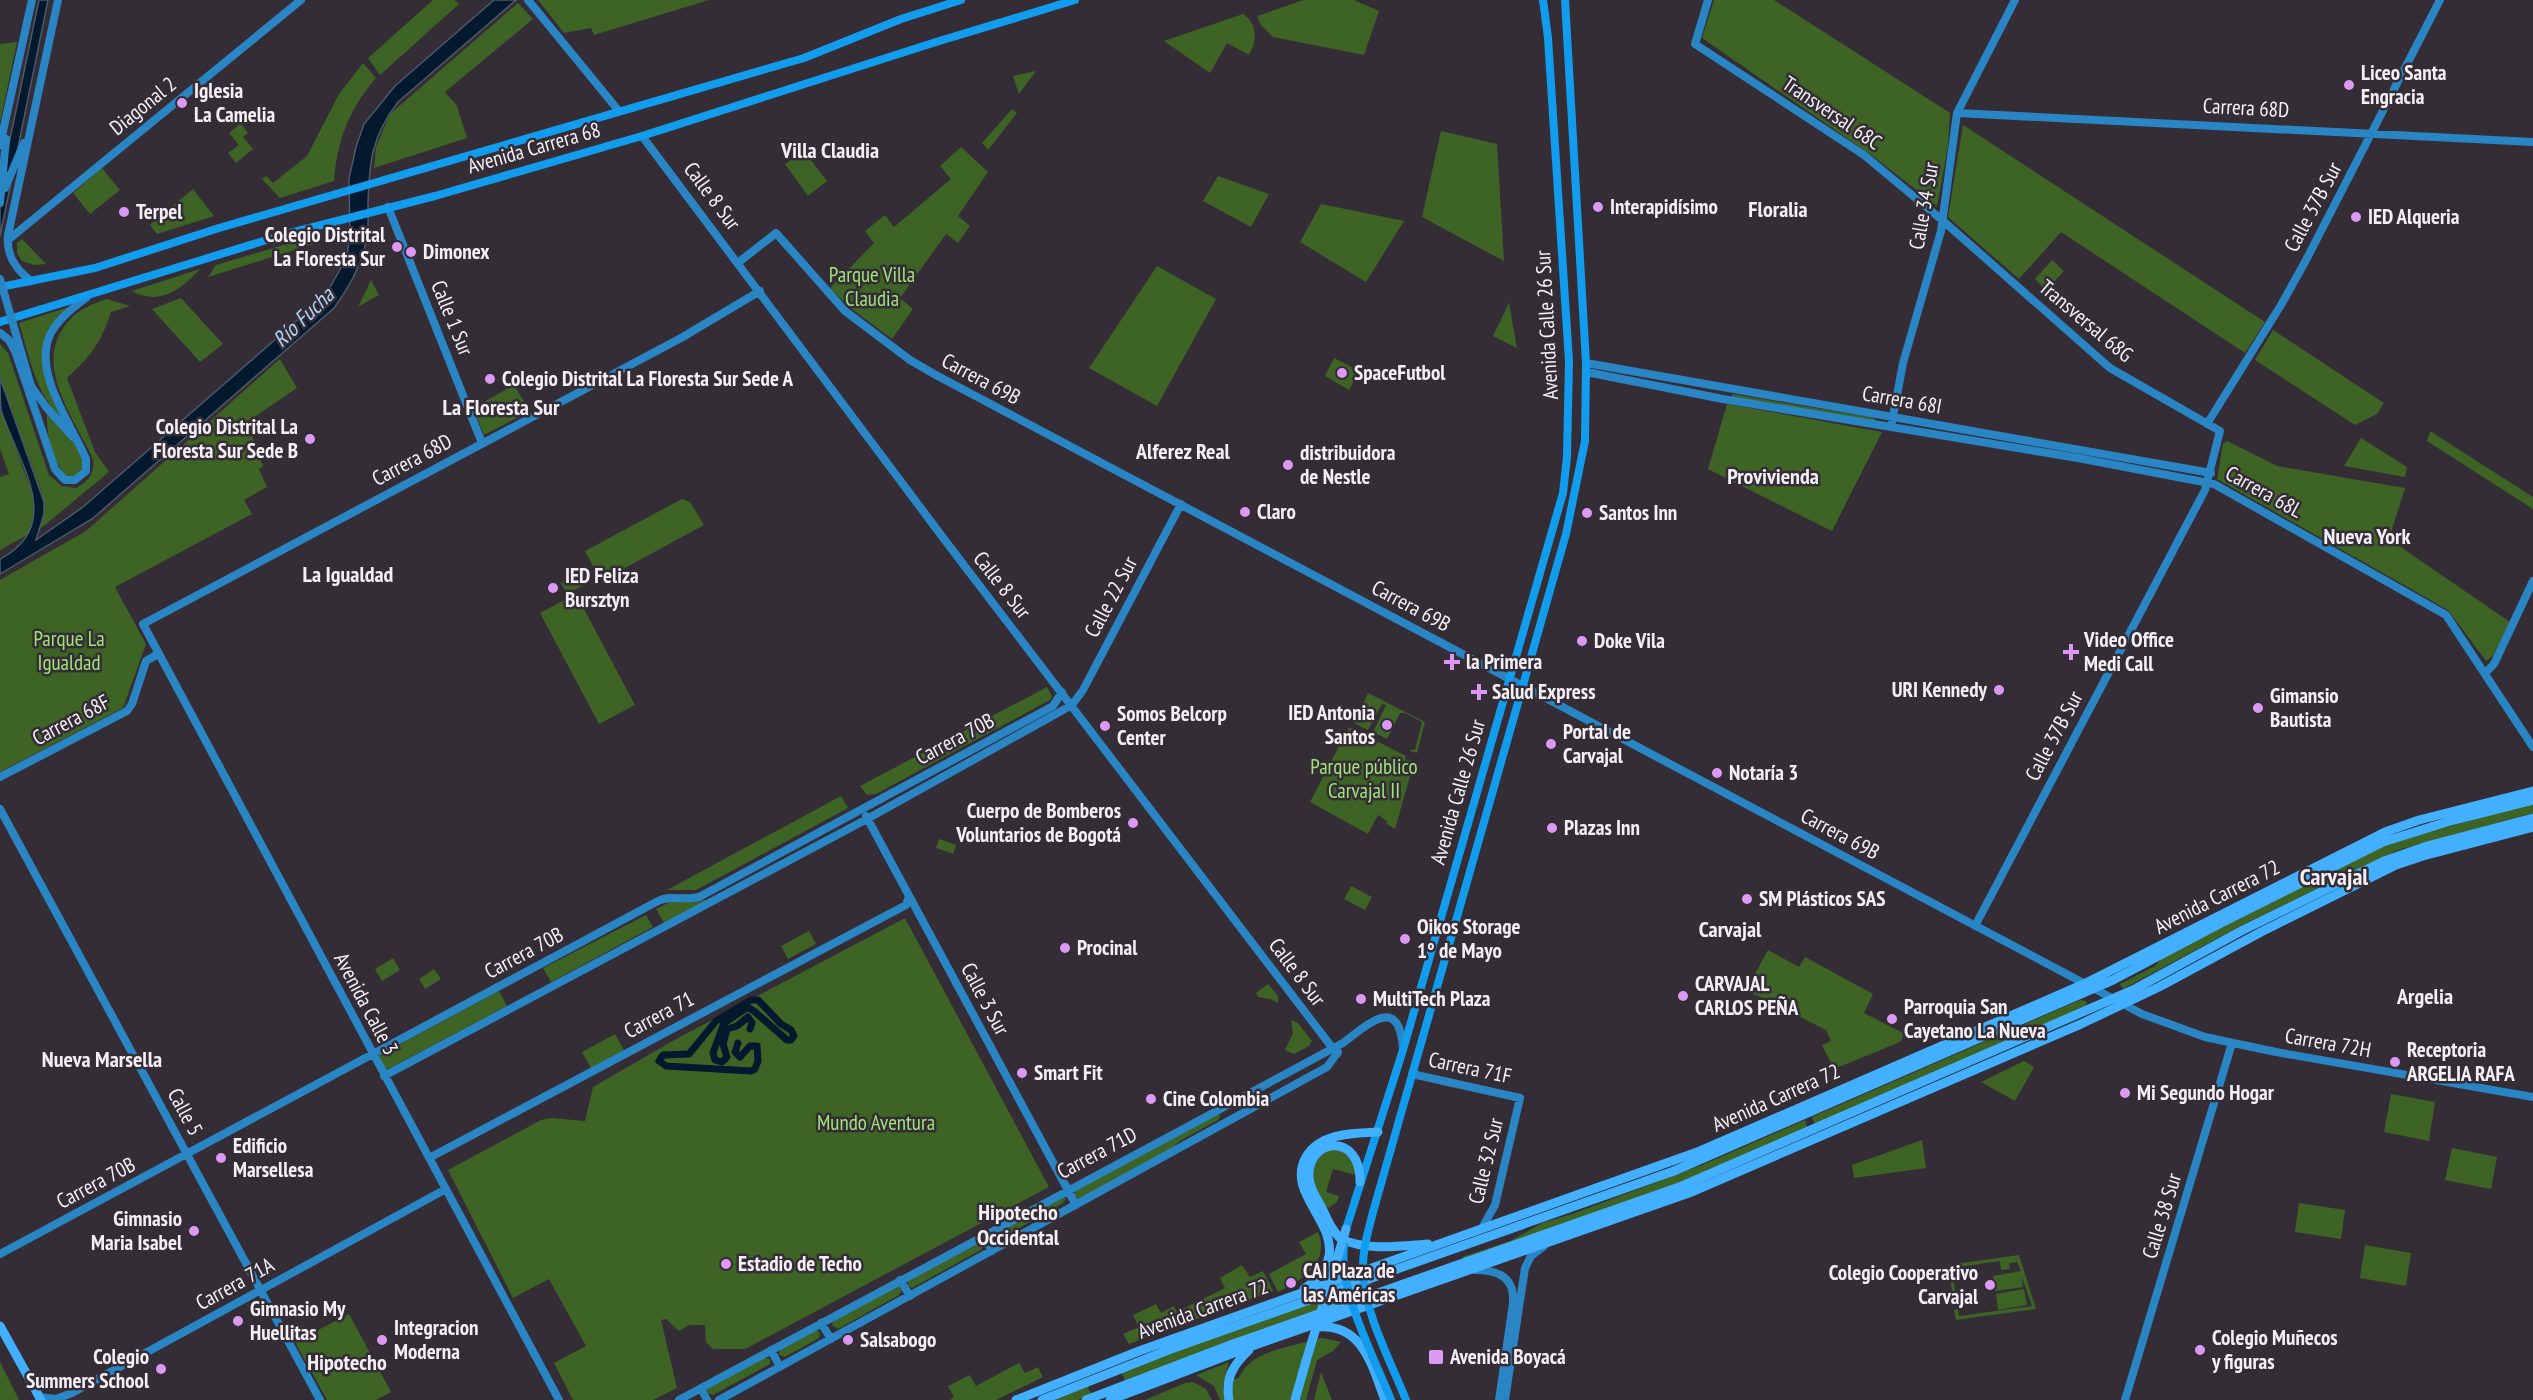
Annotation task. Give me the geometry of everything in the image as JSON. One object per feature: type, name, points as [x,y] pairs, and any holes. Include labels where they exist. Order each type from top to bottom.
[{"type":"highway","name":"Avenida Carrera 72","points":[[1016,1400],[1139,1351],[1675,1161],[2084,984],[2385,832],[2419,820],[2533,791]]},
{"type":"highway","name":"Avenida Carrera 72","points":[[1042,1400],[1152,1356],[1399,1267],[1643,1184],[1877,1085],[2094,989],[2383,842],[2447,822],[2533,800]]},
{"type":"highway","name":"Avenida Carrera 72","points":[[1086,1400],[1427,1275],[1653,1197],[1899,1093],[2112,999],[2384,861],[2427,846],[2533,818]]},
{"type":"highway","points":[[1110,1400],[1252,1346],[1475,1270],[1689,1193],[1926,1092],[2123,1004],[2261,932],[2396,866],[2423,856],[2533,828]]},
{"type":"highway","points":[[2200,925],[2215,927]]},
{"type":"highway","points":[[1853,1084],[1877,1085]]},
{"type":"highway","points":[[1899,1093],[1926,1092]]},
{"type":"highway","points":[[1296,1295],[1319,1275],[1329,1256],[1326,1233],[1301,1181],[1301,1167],[1305,1158],[1317,1144],[1333,1137],[1378,1132]]},
{"type":"highway","points":[[1360,1182],[1356,1157],[1345,1147],[1326,1147],[1316,1155],[1310,1168],[1309,1176],[1313,1192],[1341,1239],[1356,1244],[1383,1246],[1442,1243]]},
{"type":"highway","points":[[1643,1184],[1675,1161]]},
{"type":"highway","points":[[1622,1217],[1653,1197]]},
{"type":"highway","points":[[1541,1209],[1572,1208]]},
{"type":"highway","points":[[1567,1237],[1584,1221]]},
{"type":"highway","points":[[1295,1400],[1346,1229]]},
{"type":"highway","points":[[0,1326],[40,1398]]},
{"type":"highway","points":[[1306,1329],[1330,1327],[1353,1337],[1366,1350],[1385,1400]]},
{"type":"highway","points":[[1229,1400],[1227,1384],[1231,1370],[1252,1346]]},
{"type":"highway","points":[[1142,1387],[1163,1370]]},
{"type":"main road","name":"Avenida Carrera 68","points":[[0,287],[95,268],[618,110],[804,58],[901,19],[961,0]]},
{"type":"main road","name":"Avenida Carrera 68","points":[[0,322],[87,297],[218,254],[342,218],[435,196],[642,135],[1075,0]]},
{"type":"main road","name":"Avenida Calle 26 Sur","points":[[1391,1400],[1346,1285],[1343,1260],[1346,1229],[1403,1050],[1563,493],[1567,457],[1569,361],[1548,38],[1543,0]]},
{"type":"main road","name":"Avenida Calle 26 Sur","points":[[1406,1400],[1371,1310],[1364,1282],[1364,1248],[1566,534],[1585,441],[1586,368],[1565,0]]},
{"type":"main road","points":[[1570,0],[1570,98]]},
{"type":"street","points":[[1,142],[32,0]]},
{"type":"street","points":[[31,281],[13,262],[8,240],[57,0]]},
{"type":"street","name":"Diagonal 2","points":[[8,240],[302,0]]},
{"type":"street","points":[[528,0],[618,110]]},
{"type":"street","name":"Transversal 68C","points":[[1708,0],[1695,44],[1864,155],[1942,220]]},
{"type":"street","name":"Calle 34 Sur","points":[[1892,427],[1903,363],[1942,220],[1957,112],[2015,0]]},
{"type":"street","name":"Calle 37B Sur","points":[[2207,424],[2281,305],[2440,0]]},
{"type":"street","name":"Carrera 68D","points":[[1957,112],[2533,142]]},
{"type":"street","points":[[1,199],[7,119]]},
{"type":"street","points":[[1,199],[31,125]]},
{"type":"street","name":"Calle 8 Sur","points":[[642,135],[739,262],[856,422],[1335,1051]]},
{"type":"street","name":"Calle 1 Sur","points":[[388,207],[482,443]]},
{"type":"street","name":"Transversal 68G","points":[[1942,220],[2110,368],[2220,431]]},
{"type":"street","name":"Carrera 69B","points":[[739,262],[776,234],[845,311],[910,360],[968,393],[2123,1004]]},
{"type":"street","points":[[0,279],[51,459]]},
{"type":"street","name":"Carrera 68D","points":[[143,624],[681,338],[760,291]]},
{"type":"street","points":[[0,333],[9,340],[15,351],[51,459],[61,477],[65,480],[75,480],[86,471],[87,466],[81,447],[54,394],[46,354],[52,331],[66,314],[87,297]]},
{"type":"street","name":"Carrera 68I","points":[[1586,368],[1893,417],[2211,473]]},
{"type":"street","name":"Carrera 68I","points":[[1586,368],[1723,399],[2209,482]]},
{"type":"street","points":[[31,386],[81,447]]},
{"type":"street","name":"Calle 37B Sur","points":[[1975,926],[2209,482],[2220,431]]},
{"type":"street","name":"Carrera 68L","points":[[2209,482],[2446,615],[2533,747]]},
{"type":"street","name":"Calle 22 Sur","points":[[1072,705],[1083,690],[1181,504]]},
{"type":"street","points":[[2485,674],[2494,664],[2533,581]]},
{"type":"street","name":"Avenida Calle 3","points":[[143,624],[559,1400]]},
{"type":"street","name":"Carrera 68F","points":[[0,777],[126,711],[132,704],[146,661],[158,654]]},
{"type":"street","name":"Carrera 70B","points":[[0,1254],[658,901],[672,896],[689,899],[701,896],[1053,706],[1062,692]]},
{"type":"street","name":"Carrera 70B","points":[[384,1076],[867,819],[1072,705]]},
{"type":"street","name":"Calle 5","points":[[0,809],[320,1400]]},
{"type":"street","name":"Calle 3 Sur","points":[[862,809],[1076,1205]]},
{"type":"street","points":[[909,896],[906,905],[916,909]]},
{"type":"street","name":"Carrera 71","points":[[429,1158],[906,905]]},
{"type":"street","name":"Carrera 72H","points":[[2123,1004],[2183,1030],[2232,1043],[2533,1097]]},
{"type":"street","name":"Carrera 71D","points":[[679,1400],[1068,1189],[1335,1051],[1373,1021],[1388,1017],[1395,1020],[1400,1028],[1403,1050]]},
{"type":"street","name":"Calle 38 Sur","points":[[2125,1400],[2232,1043]]},
{"type":"street","name":"Carrera 71D","points":[[718,1400],[1327,1067],[1335,1051]]},
{"type":"street","name":"Carrera 71F","points":[[1412,1074],[1520,1098]]},
{"type":"street","name":"Calle 32 Sur","points":[[1481,1230],[1495,1205],[1520,1098]]},
{"type":"street","name":"Carrera 71A","points":[[40,1398],[56,1399],[74,1396],[261,1290],[446,1190]]},
{"type":"street","points":[[982,1235],[992,1251]]},
{"type":"street","points":[[1499,1400],[1525,1268],[1531,1256],[1544,1245]]},
{"type":"street","points":[[1475,1270],[1500,1273],[1510,1282],[1514,1295],[1505,1400]]},
{"type":"street","points":[[900,1280],[910,1296]]},
{"type":"street","points":[[821,1323],[831,1339]]},
{"type":"street","points":[[771,1350],[780,1367]]},
{"type":"street","points":[[701,1388],[707,1400]]},
{"type":"green space","points":[[433,0],[454,0],[459,4],[380,75],[368,58]]},
{"type":"green space","points":[[538,0],[709,0],[594,35],[591,28],[564,33]]},
{"type":"green space","points":[[1304,0],[1354,0],[1379,11],[1364,55],[1273,37],[1261,25],[1257,16]]},
{"type":"green space","points":[[1714,0],[1774,0],[1950,113],[1948,146],[1937,206],[1874,157],[1702,38]]},
{"type":"green space","points":[[518,3],[533,19],[445,92],[457,106],[467,138],[374,168],[376,147],[390,114]]},
{"type":"green space","points":[[1243,14],[1248,18],[1255,33],[1254,44],[1249,55],[1227,43],[1210,73],[1164,41]]},
{"type":"green space","points":[[17,42],[0,123],[0,44]]},
{"type":"green space","points":[[363,63],[376,78],[358,102],[346,126],[338,152],[334,181],[280,198],[262,179],[266,176],[273,183],[307,156],[339,94]]},
{"type":"green space","points":[[1036,71],[1019,94],[1013,76]]},
{"type":"green space","points":[[1012,109],[1017,113],[988,150],[982,143]]},
{"type":"green space","points":[[241,123],[248,133],[243,137],[253,149],[236,163],[228,153],[239,145],[229,133]]},
{"type":"green space","points":[[1963,125],[2265,322],[2245,353],[2061,232],[2019,279],[1948,217]]},
{"type":"green space","points":[[1441,131],[1497,144],[1504,261],[1422,217]]},
{"type":"green space","name":"Parque Villa Claudia","points":[[961,147],[988,172],[958,216],[970,226],[958,243],[946,234],[900,298],[913,309],[892,339],[849,307],[830,288],[874,243],[865,231],[885,215],[894,227],[951,179],[940,166]]},
{"type":"green space","points":[[804,151],[827,181],[808,196],[785,164]]},
{"type":"green space","points":[[102,168],[120,190],[90,214],[73,193]]},
{"type":"green space","points":[[1218,176],[1269,194],[1251,227],[1203,201]]},
{"type":"green space","points":[[193,189],[214,216],[157,234],[150,225]]},
{"type":"green space","points":[[1321,204],[1404,221],[1366,282],[1300,242]]},
{"type":"green space","points":[[317,235],[317,243],[208,277],[216,265]]},
{"type":"green space","points":[[22,239],[46,264],[34,265],[22,261],[17,253],[17,243]]},
{"type":"green space","points":[[2052,260],[2064,271],[2046,290],[2035,279]]},
{"type":"green space","points":[[1157,266],[1216,299],[1157,406],[1089,368]]},
{"type":"green space","points":[[200,269],[169,294],[151,297],[132,291]]},
{"type":"green space","points":[[371,280],[379,295],[358,307]]},
{"type":"green space","points":[[181,298],[223,344],[200,362],[152,309]]},
{"type":"green space","points":[[107,299],[130,306],[111,312],[94,348],[83,363],[67,378],[95,452],[109,472],[40,529],[44,514],[42,493],[0,378],[0,344],[8,353],[49,475],[62,486],[76,488],[90,476],[93,459],[61,396],[53,362],[55,346],[62,330],[71,318],[87,307]]},
{"type":"green space","points":[[1509,303],[1517,348],[1493,336]]},
{"type":"green space","points":[[69,307],[44,350],[64,423],[40,387],[19,323]]},
{"type":"green space","points":[[2273,330],[2384,403],[2377,414],[2355,425],[2255,360]]},
{"type":"green space","name":"SpaceFutbol","points":[[1334,358],[1359,371],[1349,390],[1325,376]]},
{"type":"green space","name":"Parque La Igualdad","points":[[280,359],[297,388],[247,422],[263,466],[259,469],[267,487],[244,500],[252,514],[115,587],[146,644],[123,708],[0,772],[0,580],[86,531]]},
{"type":"green space","points":[[514,385],[530,411],[484,435],[473,408]]},
{"type":"green space","points":[[1732,394],[1875,418],[1875,422],[1732,398]]},
{"type":"green space","points":[[1727,404],[1882,432],[1832,531],[1708,469]]},
{"type":"green space","points":[[0,407],[36,503],[32,526],[27,535],[0,550],[0,477],[9,474],[0,449]]},
{"type":"green space","points":[[47,413],[73,441],[82,458],[81,474],[68,478],[58,464],[49,440]]},
{"type":"green space","points":[[2430,431],[2533,497],[2533,509],[2427,441]]},
{"type":"green space","points":[[2361,438],[2407,467],[2405,477],[2344,466]]},
{"type":"green space","points":[[2227,441],[2277,466],[2405,488],[2389,539],[2510,622],[2493,656],[2486,661],[2448,610],[2217,479],[2223,444]]},
{"type":"green space","points":[[682,499],[690,502],[704,525],[601,581],[585,551]]},
{"type":"green space","points":[[583,572],[589,582],[567,594],[561,583]]},
{"type":"green space","points":[[576,594],[635,705],[599,724],[540,613]]},
{"type":"green space","points":[[1047,687],[1052,696],[1050,700],[876,794],[867,795],[860,786]]},
{"type":"green space","points":[[1368,693],[1425,722],[1417,753],[1410,751],[1415,750],[1422,722],[1405,713],[1400,713],[1387,739],[1373,732],[1386,705],[1382,704],[1368,730],[1354,723]]},
{"type":"green space","name":"Parque público Carvajal II","points":[[1349,727],[1414,762],[1395,829],[1378,815],[1368,834],[1310,802]]},
{"type":"green space","points":[[841,796],[848,808],[696,890],[667,890]]},
{"type":"green space","points":[[2533,803],[2533,813],[2398,850],[2244,924],[2123,989],[2120,984],[2155,966],[2162,958],[2383,845]]},
{"type":"green space","points":[[939,839],[956,845],[953,854],[936,848]]},
{"type":"green space","points":[[1351,886],[1372,897],[1365,910],[1344,899]]},
{"type":"green space","points":[[676,899],[707,900],[664,923],[656,909]]},
{"type":"green space","points":[[646,915],[653,927],[551,982],[543,968]]},
{"type":"green space","name":"Mundo Aventura","points":[[905,918],[1049,1187],[745,1349],[713,1349],[706,1342],[705,1325],[689,1325],[679,1331],[666,1319],[661,1320],[677,1388],[653,1400],[573,1400],[554,1363],[586,1346],[549,1279],[513,1298],[448,1170],[541,1120],[551,1118],[585,1121],[593,1087],[676,1039]]},
{"type":"green space","points":[[809,931],[816,944],[788,959],[781,946]]},
{"type":"green space","points":[[1768,950],[1799,967],[1805,957],[1873,994],[1864,1013],[1905,1034],[1900,1042],[1834,1069],[1822,1045],[1831,1041],[1826,1030],[1746,990]]},
{"type":"green space","points":[[393,958],[400,970],[382,981],[375,969]]},
{"type":"green space","points":[[434,969],[441,979],[425,989],[419,979]]},
{"type":"green space","points":[[1268,984],[1278,996],[1278,1003],[1258,997],[1256,993]]},
{"type":"green space","points":[[499,991],[507,1006],[386,1070],[378,1056]]},
{"type":"green space","points":[[2080,1000],[2086,1001],[2087,1006],[2033,1032],[1815,1126],[1812,1117]]},
{"type":"green space","points":[[1291,1020],[1298,1023],[1312,1041],[1309,1046],[1294,1054],[1285,1050],[1293,1033]]},
{"type":"green space","points":[[615,1034],[624,1050],[591,1068],[582,1052]]},
{"type":"green space","points":[[2024,1061],[2034,1067],[2015,1101],[1981,1082]]},
{"type":"green space","points":[[2391,1094],[2435,1102],[2429,1141],[2384,1132]]},
{"type":"green space","points":[[1218,1113],[1220,1116],[1218,1120],[1180,1141],[1168,1151],[1080,1199],[1075,1197],[1074,1191]]},
{"type":"green space","points":[[1805,1120],[1808,1129],[1701,1176],[1463,1259],[1462,1257],[1510,1241],[1542,1223],[1575,1213],[1702,1165]]},
{"type":"green space","points":[[1922,1140],[1926,1168],[1854,1178],[1852,1165]]},
{"type":"green space","points":[[1338,1148],[1355,1163],[1356,1175],[1333,1169],[1326,1192],[1339,1196],[1337,1202],[1328,1208],[1316,1191],[1312,1173],[1319,1158]]},
{"type":"green space","points":[[2452,1148],[2497,1157],[2491,1189],[2445,1180]]},
{"type":"green space","points":[[1064,1196],[1066,1199],[1063,1203],[995,1242],[989,1238],[989,1236]]},
{"type":"green space","points":[[2299,1203],[2345,1210],[2341,1239],[2295,1232]]},
{"type":"green space","points":[[1318,1232],[1321,1243],[1320,1252],[1312,1269],[1296,1282],[1278,1292],[1269,1274],[1306,1254],[1299,1242]]},
{"type":"green space","points":[[981,1242],[983,1246],[981,1250],[912,1288],[908,1286],[908,1280]]},
{"type":"green space","points":[[2365,1245],[2411,1253],[2406,1286],[2360,1278]]},
{"type":"green space","points":[[2019,1255],[2036,1309],[1956,1320],[1954,1310],[1958,1309],[1959,1316],[2032,1306],[2022,1277],[2023,1287],[1995,1291],[1993,1276],[2021,1271],[2017,1262],[2009,1263],[2010,1269],[2001,1270],[2000,1261],[1952,1268],[1957,1304],[1954,1304],[1948,1265]]},
{"type":"green space","points":[[1242,1265],[1250,1277],[1263,1271],[1273,1291],[1129,1344],[1123,1334],[1139,1327],[1133,1315],[1156,1304],[1161,1313],[1174,1306],[1177,1312],[1225,1288],[1220,1278]]},
{"type":"green space","points":[[1370,1281],[1374,1291],[1125,1381],[1121,1371]]},
{"type":"green space","points":[[898,1286],[902,1290],[899,1295],[838,1329],[832,1325],[833,1321]]},
{"type":"green space","points":[[2024,1289],[2027,1305],[1998,1310],[1996,1294]]},
{"type":"green space","points":[[349,1314],[391,1392],[376,1400],[327,1400],[295,1342]]},
{"type":"green space","points":[[817,1330],[820,1333],[819,1338],[785,1357],[779,1355],[780,1349]]},
{"type":"green space","points":[[1323,1338],[1341,1342],[1333,1351],[1317,1360],[1306,1400],[1297,1400],[1316,1339]]},
{"type":"green space","points":[[1309,1341],[1291,1400],[1232,1400],[1230,1380],[1239,1378],[1251,1362],[1269,1352]]},
{"type":"green space","points":[[763,1358],[770,1359],[770,1364],[713,1395],[708,1393],[707,1388]]},
{"type":"green space","points":[[0,1362],[19,1400],[0,1400]]},
{"type":"green space","points":[[1229,1362],[1223,1385],[1225,1400],[1220,1400],[1214,1386],[1196,1375]]},
{"type":"green space","points":[[1019,1363],[1025,1373],[1038,1367],[1043,1377],[996,1400],[950,1400],[954,1397],[948,1386],[970,1375],[976,1386]]},
{"type":"green space","points":[[1321,1372],[1332,1400],[1314,1400]]},
{"type":"green space","points":[[1193,1382],[1206,1389],[1212,1400],[1145,1400],[1185,1383]]},
{"type":"green space","points":[[1087,1384],[1091,1394],[1078,1400],[1052,1400]]},
{"type":"water","points":[[39,0],[48,0],[0,236],[0,187]]},
{"type":"water","name":"Río Fucha","points":[[494,0],[516,0],[398,102],[382,127],[371,163],[368,228],[364,251],[353,277],[334,308],[92,519],[0,574],[0,559],[20,545],[31,528],[34,510],[32,491],[1,410],[0,378],[44,502],[44,514],[36,540],[83,507],[325,296],[347,257],[350,233],[349,179],[364,124],[395,86]]},
{"type":"waterway","points":[[738,1043],[735,1052],[740,1057],[750,1046],[757,1046],[758,1061],[755,1069],[751,1071],[666,1066],[659,1061],[663,1055],[689,1054],[716,1021],[751,1000],[758,1000],[781,1024],[791,1030],[794,1036],[791,1040],[787,1040],[754,1011],[749,1008],[745,1009],[724,1023],[713,1053],[715,1060],[722,1062],[727,1057],[723,1044],[727,1029],[737,1026],[748,1017],[752,1023],[750,1029]]},
{"type":"place","name":"Liceo Santa Engracia","points":[[2349,85]]},
{"type":"place","name":"Iglesia La Camelia","points":[[182,103]]},
{"type":"place","name":"Interapidísimo","points":[[1598,207]]},
{"type":"place","name":"Terpel","points":[[124,212]]},
{"type":"place","name":"IED Alqueria","points":[[2356,217]]},
{"type":"place","name":"Colegio Distrital La Floresta Sur","points":[[397,247]]},
{"type":"place","name":"Dimonex","points":[[411,252]]},
{"type":"place","name":"SpaceFutbol","points":[[1342,373]]},
{"type":"place","name":"Colegio Distrital La Floresta Sur Sede A","points":[[490,379]]},
{"type":"place","name":"Colegio Distrital La Floresta Sur Sede B","points":[[310,439]]},
{"type":"place","name":"distribuidora de Nestle","points":[[1288,465]]},
{"type":"place","name":"Claro","points":[[1245,512]]},
{"type":"place","name":"Santos Inn","points":[[1587,513]]},
{"type":"place","name":"IED Feliza Bursztyn","points":[[553,588]]},
{"type":"place","name":"Doke Vila","points":[[1582,641]]},
{"type":"place","name":"Video Office Medi Call","points":[[2071,652]]},
{"type":"place","name":"la Primera","points":[[1452,662]]},
{"type":"place","name":"URI Kennedy","points":[[1999,690]]},
{"type":"place","name":"Salud Express","points":[[1479,692]]},
{"type":"place","name":"Gimansio Bautista","points":[[2258,708]]},
{"type":"place","name":"IED Antonia Santos","points":[[1387,725]]},
{"type":"place","name":"Somos Belcorp Center","points":[[1105,726]]},
{"type":"place","name":"Portal de Carvajal","points":[[1551,744]]},
{"type":"place","name":"Notaría 3","points":[[1717,773]]},
{"type":"place","name":"Cuerpo de Bomberos Voluntarios de Bogotá","points":[[1133,823]]},
{"type":"place","name":"Plazas Inn","points":[[1552,828]]},
{"type":"place","name":"SM Plásticos SAS","points":[[1747,899]]},
{"type":"place","name":"Oikos Storage 1° de Mayo","points":[[1405,939]]},
{"type":"place","name":"Procinal","points":[[1065,948]]},
{"type":"place","name":"CARVAJAL CARLOS PEÑA","points":[[1683,996]]},
{"type":"place","name":"MultiTech Plaza","points":[[1361,999]]},
{"type":"place","name":"Parroquia San Cayetano La Nueva","points":[[1892,1019]]},
{"type":"place","name":"Receptoria ARGELIA RAFA","points":[[2395,1062]]},
{"type":"place","name":"Smart Fit","points":[[1022,1073]]},
{"type":"place","name":"Mi Segundo Hogar","points":[[2125,1093]]},
{"type":"place","name":"Cine Colombia","points":[[1151,1099]]},
{"type":"place","name":"Edificio Marsellesa","points":[[221,1158]]},
{"type":"place","name":"Gimnasio Maria Isabel","points":[[194,1231]]},
{"type":"place","name":"Estadio de Techo","points":[[726,1264]]},
{"type":"place","name":"CAI Plaza de las Américas","points":[[1291,1283]]},
{"type":"place","name":"Colegio Cooperativo Carvajal","points":[[1990,1285]]},
{"type":"place","name":"Gimnasio My Huellitas","points":[[238,1321]]},
{"type":"place","name":"Integracion Moderna","points":[[382,1340]]},
{"type":"place","name":"Salsabogo","points":[[848,1340]]},
{"type":"place","name":"Colegio Muñecos y figuras","points":[[2200,1350]]},
{"type":"place","name":"Avenida Boyacá","points":[[1436,1357]]},
{"type":"place","name":"Colegio Summers School","points":[[161,1369]]},
{"type":"district","name":"Villa Claudia","points":[[830,150]]},
{"type":"district","name":"Floralia","points":[[1778,209]]},
{"type":"district","name":"La Floresta Sur","points":[[501,407]]},
{"type":"district","name":"Alferez Real","points":[[1183,451]]},
{"type":"district","name":"Provivienda","points":[[1773,476]]},
{"type":"district","name":"Nueva York","points":[[2367,536]]},
{"type":"district","name":"La Igualdad","points":[[348,574]]},
{"type":"district","name":"Carvajal","points":[[2334,877]]},
{"type":"district","name":"Carvajal","points":[[1730,929]]},
{"type":"district","name":"Argelia","points":[[2425,996]]},
{"type":"district","name":"Nueva Marsella","points":[[102,1059]]},
{"type":"district","name":"Hipotecho Occidental","points":[[1018,1224]]},
{"type":"district","name":"Hipotecho","points":[[347,1362]]}]
